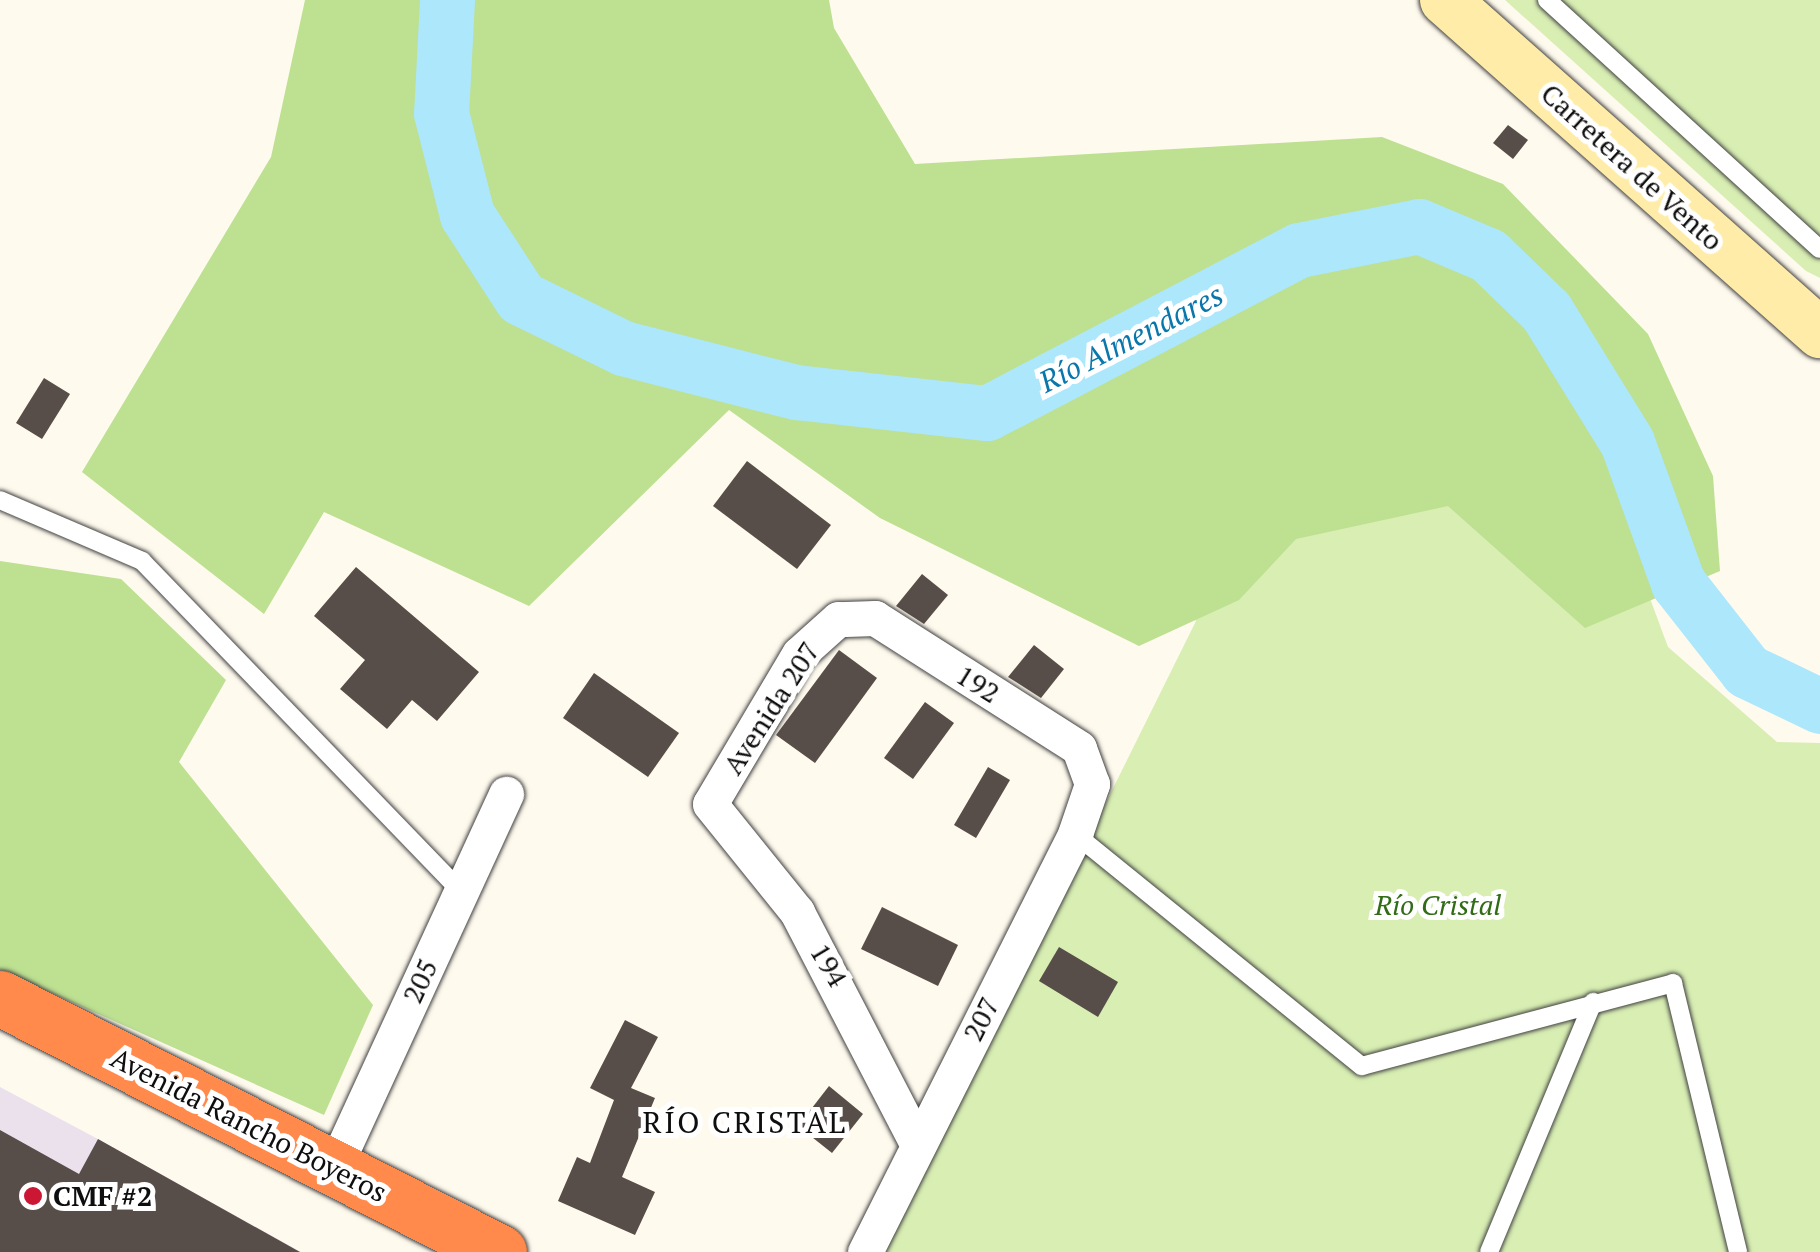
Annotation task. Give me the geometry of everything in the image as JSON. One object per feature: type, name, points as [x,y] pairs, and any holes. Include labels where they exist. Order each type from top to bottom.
[{"type":"highway","name":"Avenida Rancho Boyeros","points":[[0,998],[499,1252]]},
{"type":"highway","name":"Avenida Rancho Boyeros","points":[[0,1039],[420,1252]]},
{"type":"street","name":"Carretera de Vento","points":[[1445,0],[1820,332]]},
{"type":"street","name":"192","points":[[838,619],[874,618],[1079,748],[1092,784]]},
{"type":"street","name":"Avenida 207","points":[[710,804],[799,654],[838,619]]},
{"type":"street","name":"207","points":[[865,1252],[1076,834],[1092,784]]},
{"type":"street","name":"205","points":[[334,1168],[506,794]]},
{"type":"street","name":"194","points":[[710,804],[797,912],[918,1145]]},
{"type":"lane","points":[[1547,0],[1820,249]]},
{"type":"lane","points":[[0,500],[142,561],[461,891]]},
{"type":"lane","points":[[1076,834],[1362,1066],[1673,983],[1738,1252]]},
{"type":"lane","points":[[1489,1252],[1593,1002]]},
{"type":"shaded area","points":[[0,1087],[98,1139],[301,1252],[0,1252]]},
{"type":"green space","points":[[305,0],[829,0],[834,28],[915,164],[1382,137],[1503,184],[1648,334],[1713,476],[1720,571],[1585,628],[1448,506],[1296,539],[1239,600],[1139,646],[880,518],[729,410],[529,606],[324,512],[264,614],[82,472],[271,157]]},
{"type":"green space","points":[[1505,0],[1820,0],[1820,278],[1806,271]]},
{"type":"green space","name":"Río Cristal","points":[[1065,400],[1602,469],[1668,647],[1777,742],[1820,743],[1820,1252],[883,1252],[1196,621]]},
{"type":"green space","points":[[0,561],[121,579],[226,680],[179,762],[373,1005],[324,1115],[0,970]]},
{"type":"building","points":[[1508,125],[1528,140],[1513,159],[1493,143]]},
{"type":"building","points":[[44,378],[70,394],[42,439],[16,423]]},
{"type":"building","points":[[747,461],[831,525],[797,569],[713,506]]},
{"type":"building","points":[[356,567],[479,672],[437,721],[412,700],[387,729],[340,689],[365,660],[314,616]]},
{"type":"building","points":[[922,574],[948,595],[924,624],[896,606]]},
{"type":"building","points":[[1034,645],[1064,669],[1041,698],[1008,677]]},
{"type":"building","points":[[839,650],[877,678],[815,763],[776,735]]},
{"type":"building","points":[[594,673],[679,733],[648,777],[563,718]]},
{"type":"building","points":[[925,702],[954,723],[913,779],[884,758]]},
{"type":"building","points":[[988,767],[1010,780],[976,838],[954,825]]},
{"type":"building","points":[[882,907],[958,945],[938,986],[861,949]]},
{"type":"building","points":[[1059,947],[1118,982],[1098,1017],[1039,981]]},
{"type":"building","points":[[625,1020],[658,1037],[631,1088],[655,1098],[622,1177],[655,1192],[635,1235],[558,1201],[577,1157],[590,1163],[614,1100],[590,1088]]},
{"type":"building","points":[[829,1086],[863,1114],[832,1153],[798,1126]]},
{"type":"building","points":[[0,1130],[79,1174],[98,1139],[300,1252],[0,1252]]},
{"type":"waterway","name":"Río Almendares","points":[[447,0],[441,113],[467,215],[521,298],[623,348],[796,392],[987,413],[1299,250],[1419,226],[1488,255],[1546,311],[1627,442],[1678,583],[1747,671],[1820,706]]},
{"type":"place","name":"CMF #2","points":[[33,1196]]},
{"type":"district","name":"RÍO CRISTAL","points":[[745,1122]]}]
